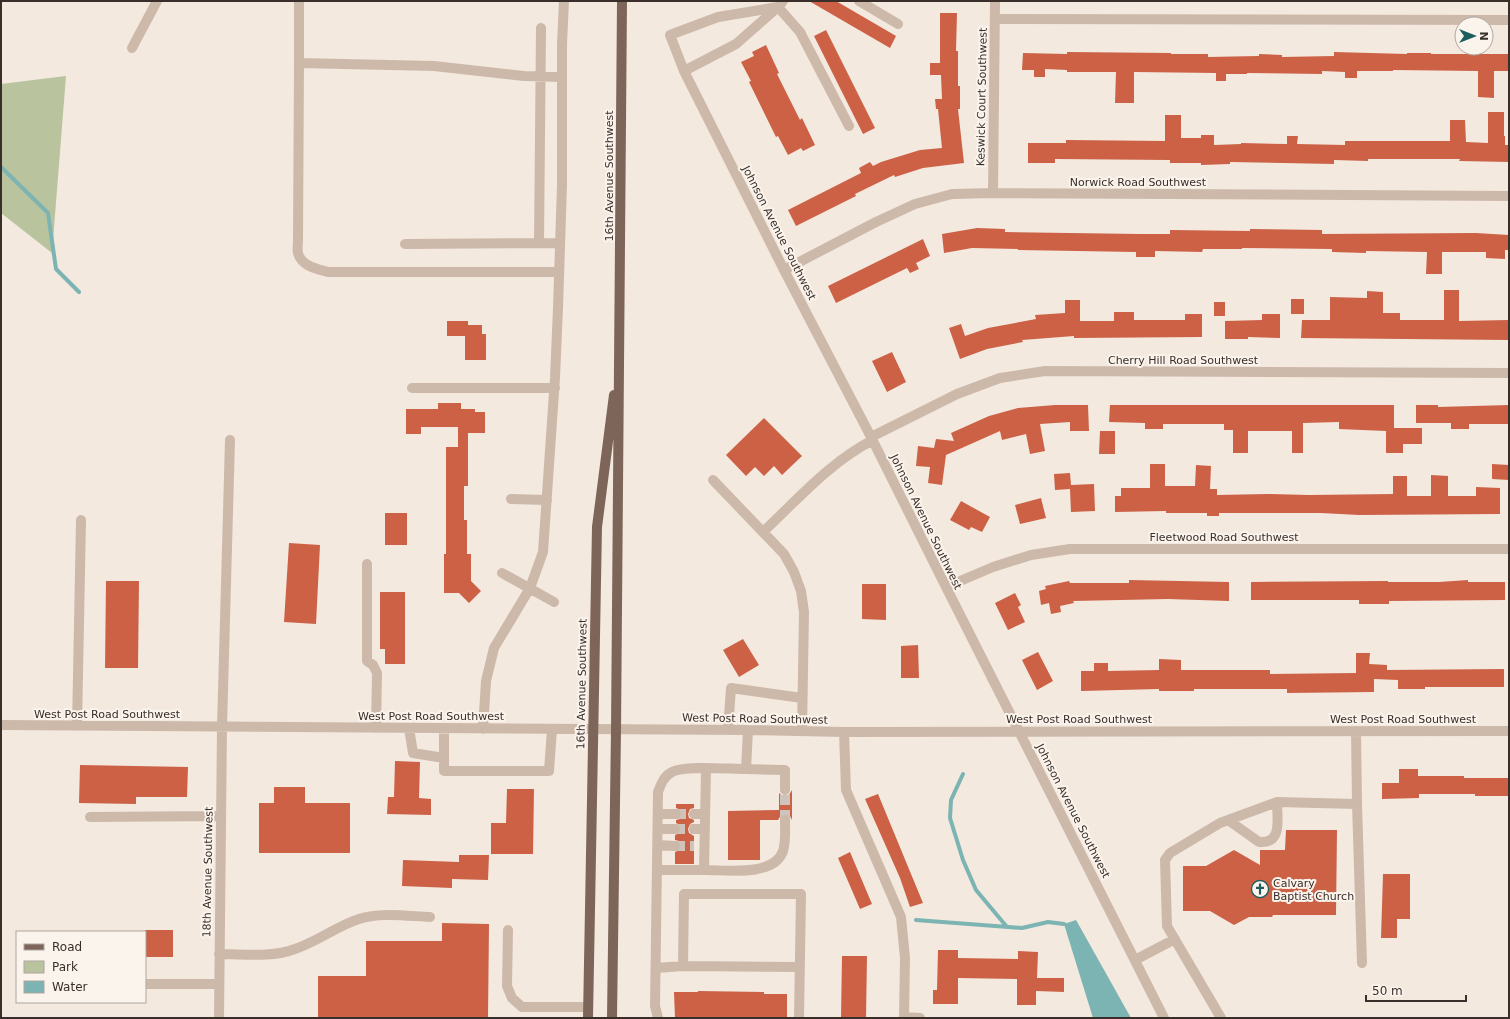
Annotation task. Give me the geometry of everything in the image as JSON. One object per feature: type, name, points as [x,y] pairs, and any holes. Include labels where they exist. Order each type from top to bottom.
[{"type":"main road","name":"16th Avenue Southwest","points":[[612,1018],[622,1]]},
{"type":"main road","name":"16th Avenue Southwest","points":[[588,1018],[597,527],[619,351]]},
{"type":"street","points":[[132,48],[157,1]]},
{"type":"street","points":[[299,1],[298,254],[304,263],[315,269],[328,272],[559,272]]},
{"type":"street","points":[[483,729],[486,681],[494,648],[530,588],[543,552],[554,388],[559,272],[562,185],[564,1]]},
{"type":"street","points":[[859,1],[898,24]]},
{"type":"street","name":"Keswick Court Southwest","points":[[993,193],[995,1]]},
{"type":"street","points":[[684,71],[736,44],[780,4],[800,32],[849,126]]},
{"type":"street","name":"Johnson Avenue Southwest","points":[[780,4],[718,16],[670,35],[684,71],[784,270],[872,439],[1164,1018]]},
{"type":"street","points":[[995,19],[1509,20]]},
{"type":"street","points":[[539,243],[541,28]]},
{"type":"street","points":[[299,63],[434,66],[524,76],[562,77]]},
{"type":"street","name":"Norwick Road Southwest","points":[[784,270],[876,222],[915,204],[952,194],[1509,196]]},
{"type":"street","points":[[405,244],[560,242]]},
{"type":"street","name":"Cherry Hill Road Southwest","points":[[762,532],[840,460],[854,450],[957,394],[1000,378],[1044,371],[1509,373]]},
{"type":"street","points":[[412,388],[554,388]]},
{"type":"street","name":"18th Avenue Southwest","points":[[219,1018],[222,727],[230,440]]},
{"type":"street","points":[[713,480],[784,554],[794,572],[801,591],[804,612],[802,731]]},
{"type":"street","points":[[511,499],[546,500]]},
{"type":"street","points":[[77,726],[81,520]]},
{"type":"street","name":"Fleetwood Road Southwest","points":[[946,587],[993,567],[1031,555],[1070,549],[1509,549]]},
{"type":"street","points":[[367,564],[367,660],[377,673],[376,728]]},
{"type":"street","points":[[502,573],[554,602]]},
{"type":"street","points":[[728,730],[731,688],[802,698]]},
{"type":"street","name":"West Post Road Southwest","points":[[1,725],[748,730],[844,732],[1509,731]]},
{"type":"street","points":[[409,728],[413,753],[444,758]]},
{"type":"street","points":[[444,728],[444,771],[549,771],[552,729]]},
{"type":"street","points":[[746,769],[748,730]]},
{"type":"street","points":[[1356,731],[1362,963]]},
{"type":"street","points":[[844,732],[846,790],[900,917],[905,958],[904,1018],[920,1018]]},
{"type":"street","points":[[658,1018],[655,1006],[658,792],[663,780],[671,773],[682,768],[785,770],[785,790]]},
{"type":"street","points":[[704,870],[699,846],[700,829],[705,814],[706,769]]},
{"type":"street","points":[[1221,1018],[1167,926],[1166,860],[1170,853],[1220,823],[1277,802],[1357,804]]},
{"type":"street","points":[[1228,820],[1259,842],[1271,840],[1275,836],[1277,830],[1277,802]]},
{"type":"street","points":[[658,814],[676,814]]},
{"type":"street","points":[[694,814],[705,814]]},
{"type":"street","points":[[90,817],[221,816]]},
{"type":"street","points":[[657,870],[763,869],[773,865],[783,851],[785,820]]},
{"type":"street","points":[[658,829],[676,829]]},
{"type":"street","points":[[658,845],[676,846]]},
{"type":"street","points":[[683,966],[684,894],[801,894],[799,1018]]},
{"type":"street","points":[[219,954],[268,955],[295,949],[336,928],[360,919],[374,916],[430,917]]},
{"type":"street","points":[[508,930],[507,986],[512,998],[522,1007],[588,1007]]},
{"type":"street","points":[[1135,960],[1175,939]]},
{"type":"street","points":[[656,968],[683,966],[799,967]]},
{"type":"street","points":[[146,984],[219,984]]},
{"type":"green space","points":[[66,76],[52,253],[1,213],[1,84]]},
{"type":"water","points":[[1076,920],[1131,1018],[1093,1018],[1064,924]]},
{"type":"building","points":[[809,1],[836,1],[896,36],[890,48]]},
{"type":"building","points":[[940,13],[957,13],[956,51],[958,51],[958,86],[960,86],[960,109],[958,109],[964,163],[923,168],[895,177],[894,175],[796,226],[788,210],[861,173],[859,168],[870,162],[873,166],[881,162],[920,150],[942,148],[938,109],[936,109],[935,99],[942,99],[941,75],[930,75],[930,63],[940,63]]},
{"type":"building","points":[[826,30],[875,128],[863,134],[814,36]]},
{"type":"building","points":[[766,45],[779,73],[777,74],[800,120],[802,118],[815,145],[803,151],[801,148],[788,155],[778,136],[776,137],[749,82],[751,81],[741,62],[754,56],[752,52]]},
{"type":"building","points":[[1067,52],[1171,53],[1208,54],[1208,57],[1259,56],[1259,54],[1282,55],[1282,57],[1334,56],[1334,52],[1407,54],[1431,53],[1454,54],[1454,56],[1494,56],[1494,54],[1509,54],[1509,71],[1494,71],[1494,98],[1478,97],[1478,71],[1357,71],[1357,78],[1345,78],[1345,72],[1322,71],[1322,74],[1247,73],[1226,74],[1226,81],[1216,81],[1216,73],[1134,72],[1134,103],[1115,103],[1116,72],[1067,72],[1067,70],[1045,69],[1045,77],[1034,77],[1034,70],[1022,70],[1023,53],[1067,54]]},
{"type":"building","points":[[1488,112],[1504,112],[1504,136],[1505,145],[1509,145],[1509,162],[1459,161],[1460,159],[1368,159],[1368,161],[1334,160],[1334,164],[1230,162],[1230,164],[1201,165],[1201,163],[1170,163],[1170,160],[1055,159],[1055,163],[1028,163],[1028,143],[1066,143],[1066,140],[1165,141],[1165,115],[1181,115],[1181,138],[1201,138],[1201,135],[1214,135],[1214,145],[1241,143],[1287,144],[1287,136],[1298,136],[1297,144],[1345,145],[1345,141],[1450,141],[1450,120],[1465,120],[1466,142],[1488,143]]},
{"type":"building","points":[[977,228],[1005,229],[1005,232],[1140,234],[1170,234],[1170,230],[1250,231],[1250,229],[1322,230],[1322,234],[1476,233],[1509,235],[1509,250],[1505,250],[1505,259],[1486,258],[1486,252],[1442,252],[1442,274],[1426,274],[1427,252],[1366,251],[1366,253],[1332,252],[1332,249],[1242,248],[1203,249],[1202,252],[1155,251],[1155,257],[1136,257],[1136,252],[972,248],[944,253],[942,234]]},
{"type":"building","points":[[923,239],[930,256],[916,263],[919,269],[910,273],[907,268],[836,303],[828,286]]},
{"type":"building","points":[[1444,290],[1459,290],[1459,321],[1509,320],[1509,340],[1301,338],[1302,320],[1330,320],[1330,297],[1367,298],[1367,291],[1383,292],[1383,313],[1400,313],[1400,320],[1444,320]]},
{"type":"building","points":[[1291,299],[1304,299],[1304,314],[1291,314]]},
{"type":"building","points":[[1065,300],[1080,300],[1080,321],[1114,321],[1114,312],[1134,312],[1134,320],[1185,320],[1185,314],[1202,314],[1202,337],[1074,338],[1074,336],[1022,340],[1023,342],[987,349],[960,359],[949,328],[961,324],[965,336],[988,328],[1036,319],[1035,315],[1065,313]]},
{"type":"building","points":[[1214,302],[1225,302],[1225,316],[1214,316]]},
{"type":"building","points":[[1262,314],[1280,314],[1280,338],[1248,337],[1248,339],[1225,339],[1225,321],[1262,320]]},
{"type":"building","points":[[447,321],[468,321],[468,325],[482,325],[482,334],[486,334],[486,360],[465,360],[465,336],[447,336]]},
{"type":"building","points":[[892,352],[906,382],[887,392],[872,361]]},
{"type":"building","points":[[438,403],[461,403],[461,409],[475,409],[475,412],[485,412],[485,433],[468,433],[468,486],[464,486],[464,520],[467,520],[467,554],[471,554],[471,581],[481,591],[469,603],[459,593],[444,593],[444,554],[446,554],[446,447],[458,447],[458,427],[421,427],[421,434],[406,434],[406,409],[438,409]]},
{"type":"building","points":[[1055,405],[1088,405],[1089,431],[1070,431],[1070,422],[1040,424],[1045,451],[1030,454],[1026,434],[1002,440],[1000,431],[946,455],[942,485],[928,483],[930,467],[916,466],[918,446],[934,448],[936,439],[954,441],[951,433],[989,416],[1018,408]]},
{"type":"building","points":[[1110,405],[1394,405],[1394,428],[1422,428],[1422,444],[1403,444],[1403,453],[1386,453],[1386,431],[1339,429],[1339,422],[1303,423],[1303,453],[1292,453],[1292,431],[1248,431],[1248,453],[1233,453],[1233,430],[1224,430],[1224,424],[1163,424],[1163,429],[1145,429],[1145,423],[1109,422]]},
{"type":"building","points":[[1416,405],[1438,405],[1438,407],[1509,405],[1509,424],[1469,424],[1469,429],[1451,429],[1451,423],[1416,423]]},
{"type":"building","points":[[764,418],[802,456],[782,475],[774,466],[764,476],[755,467],[746,476],[726,455]]},
{"type":"building","points":[[1100,431],[1115,431],[1115,454],[1099,454]]},
{"type":"building","points":[[1150,464],[1165,464],[1165,486],[1195,486],[1196,465],[1211,466],[1210,489],[1217,489],[1217,495],[1393,494],[1393,476],[1407,476],[1407,496],[1431,496],[1431,475],[1448,476],[1448,496],[1476,496],[1476,487],[1500,488],[1500,514],[1359,515],[1321,513],[1219,513],[1219,516],[1207,516],[1207,513],[1166,513],[1166,511],[1115,512],[1115,496],[1121,496],[1121,488],[1150,488]]},
{"type":"building","points":[[1492,464],[1509,465],[1509,480],[1492,479]]},
{"type":"building","points":[[1070,473],[1071,485],[1094,484],[1095,511],[1071,512],[1070,489],[1055,490],[1054,474]]},
{"type":"building","points":[[1041,498],[1046,518],[1020,524],[1015,505]]},
{"type":"building","points":[[961,501],[990,517],[982,532],[971,527],[969,530],[950,520]]},
{"type":"building","points":[[385,513],[407,513],[407,545],[385,545]]},
{"type":"building","points":[[289,543],[320,545],[316,624],[284,622]]},
{"type":"building","points":[[1129,580],[1229,582],[1229,601],[1168,599],[1073,601],[1074,603],[1060,606],[1061,612],[1051,614],[1049,603],[1041,605],[1039,591],[1046,589],[1045,586],[1069,581],[1070,583],[1129,583]]},
{"type":"building","points":[[1468,580],[1468,582],[1505,582],[1505,600],[1389,601],[1389,604],[1359,604],[1359,600],[1251,600],[1251,582],[1439,582]]},
{"type":"building","points":[[106,581],[139,581],[138,668],[105,668]]},
{"type":"building","points":[[862,584],[886,584],[886,620],[862,619]]},
{"type":"building","points":[[380,592],[405,592],[405,664],[385,664],[385,649],[380,649]]},
{"type":"building","points":[[1015,593],[1021,605],[1018,607],[1025,622],[1008,630],[995,603]]},
{"type":"building","points":[[743,639],[759,665],[739,677],[723,650]]},
{"type":"building","points":[[918,645],[919,678],[901,678],[901,646]]},
{"type":"building","points":[[1038,652],[1053,681],[1037,690],[1022,660]]},
{"type":"building","points":[[1356,653],[1370,653],[1369,664],[1387,665],[1387,670],[1504,669],[1504,687],[1425,687],[1425,689],[1398,689],[1398,680],[1374,679],[1374,692],[1287,693],[1287,689],[1194,689],[1194,691],[1159,691],[1159,689],[1081,691],[1081,671],[1094,671],[1094,663],[1108,663],[1108,671],[1159,670],[1159,659],[1181,660],[1181,670],[1270,670],[1270,674],[1356,673]]},
{"type":"building","points":[[395,761],[420,762],[419,798],[431,799],[431,815],[387,814],[388,797],[394,797]]},
{"type":"building","points":[[80,765],[188,767],[187,797],[136,797],[136,804],[79,803]]},
{"type":"building","points":[[1399,769],[1418,769],[1418,776],[1509,778],[1508,796],[1475,796],[1475,794],[1419,794],[1419,798],[1382,799],[1382,783],[1399,783]]},
{"type":"building","points":[[274,787],[305,787],[305,803],[350,803],[350,853],[259,853],[259,803],[274,803]]},
{"type":"building","points":[[507,789],[534,789],[533,854],[491,854],[491,823],[506,823]]},
{"type":"building","points":[[792,790],[792,820],[790,816],[785,814],[781,815],[778,820],[760,820],[760,860],[728,860],[728,811],[779,810],[779,793],[785,796],[789,795]]},
{"type":"building","points":[[878,794],[923,903],[910,907],[900,878],[865,799]]},
{"type":"building","points":[[676,804],[694,804],[694,808],[690,809],[688,814],[689,818],[694,820],[694,822],[690,824],[688,829],[689,833],[694,836],[694,864],[675,864],[675,852],[680,850],[681,846],[679,841],[675,840],[675,835],[680,833],[681,829],[680,825],[676,823],[676,820],[680,819],[682,814],[681,810],[676,808]]},
{"type":"building","name":"Calvary Baptist Church","points":[[1286,830],[1337,830],[1336,915],[1273,915],[1272,917],[1249,917],[1234,925],[1210,911],[1183,911],[1183,866],[1206,866],[1234,850],[1260,865],[1260,850],[1285,850]]},
{"type":"building","points":[[850,852],[872,904],[860,909],[838,858]]},
{"type":"building","points":[[459,855],[489,855],[488,880],[452,879],[452,888],[402,886],[403,860],[459,862]]},
{"type":"building","points":[[1383,874],[1410,874],[1410,919],[1397,919],[1397,938],[1381,938]]},
{"type":"building","points":[[442,923],[489,924],[488,1018],[318,1018],[318,976],[366,976],[366,941],[442,941]]},
{"type":"building","points":[[173,930],[173,957],[146,957],[145,931]]},
{"type":"building","points":[[938,950],[958,950],[958,958],[1018,959],[1018,951],[1038,952],[1037,978],[1064,978],[1064,992],[1036,991],[1036,1005],[1017,1005],[1017,979],[958,978],[958,1004],[933,1004],[933,990],[937,990]]},
{"type":"building","points":[[842,956],[867,956],[866,1018],[841,1018]]},
{"type":"building","points":[[674,992],[764,992],[764,994],[787,994],[787,1018],[675,1018]]},
{"type":"waterway","points":[[1,167],[48,213],[56,269],[79,292]]},
{"type":"waterway","points":[[963,774],[951,800],[950,818],[963,860],[976,890],[1007,927]]},
{"type":"waterway","points":[[916,920],[1022,928],[1048,922],[1064,924]]},
{"type":"tunnel","points":[[785,790],[785,820]]},
{"type":"tunnel","points":[[676,814],[694,814]]},
{"type":"tunnel","points":[[675,829],[694,829]]},
{"type":"tunnel","points":[[675,846],[694,846]]},
{"type":"place","name":"Calvary Baptist Church","points":[[1260,889]]}]
